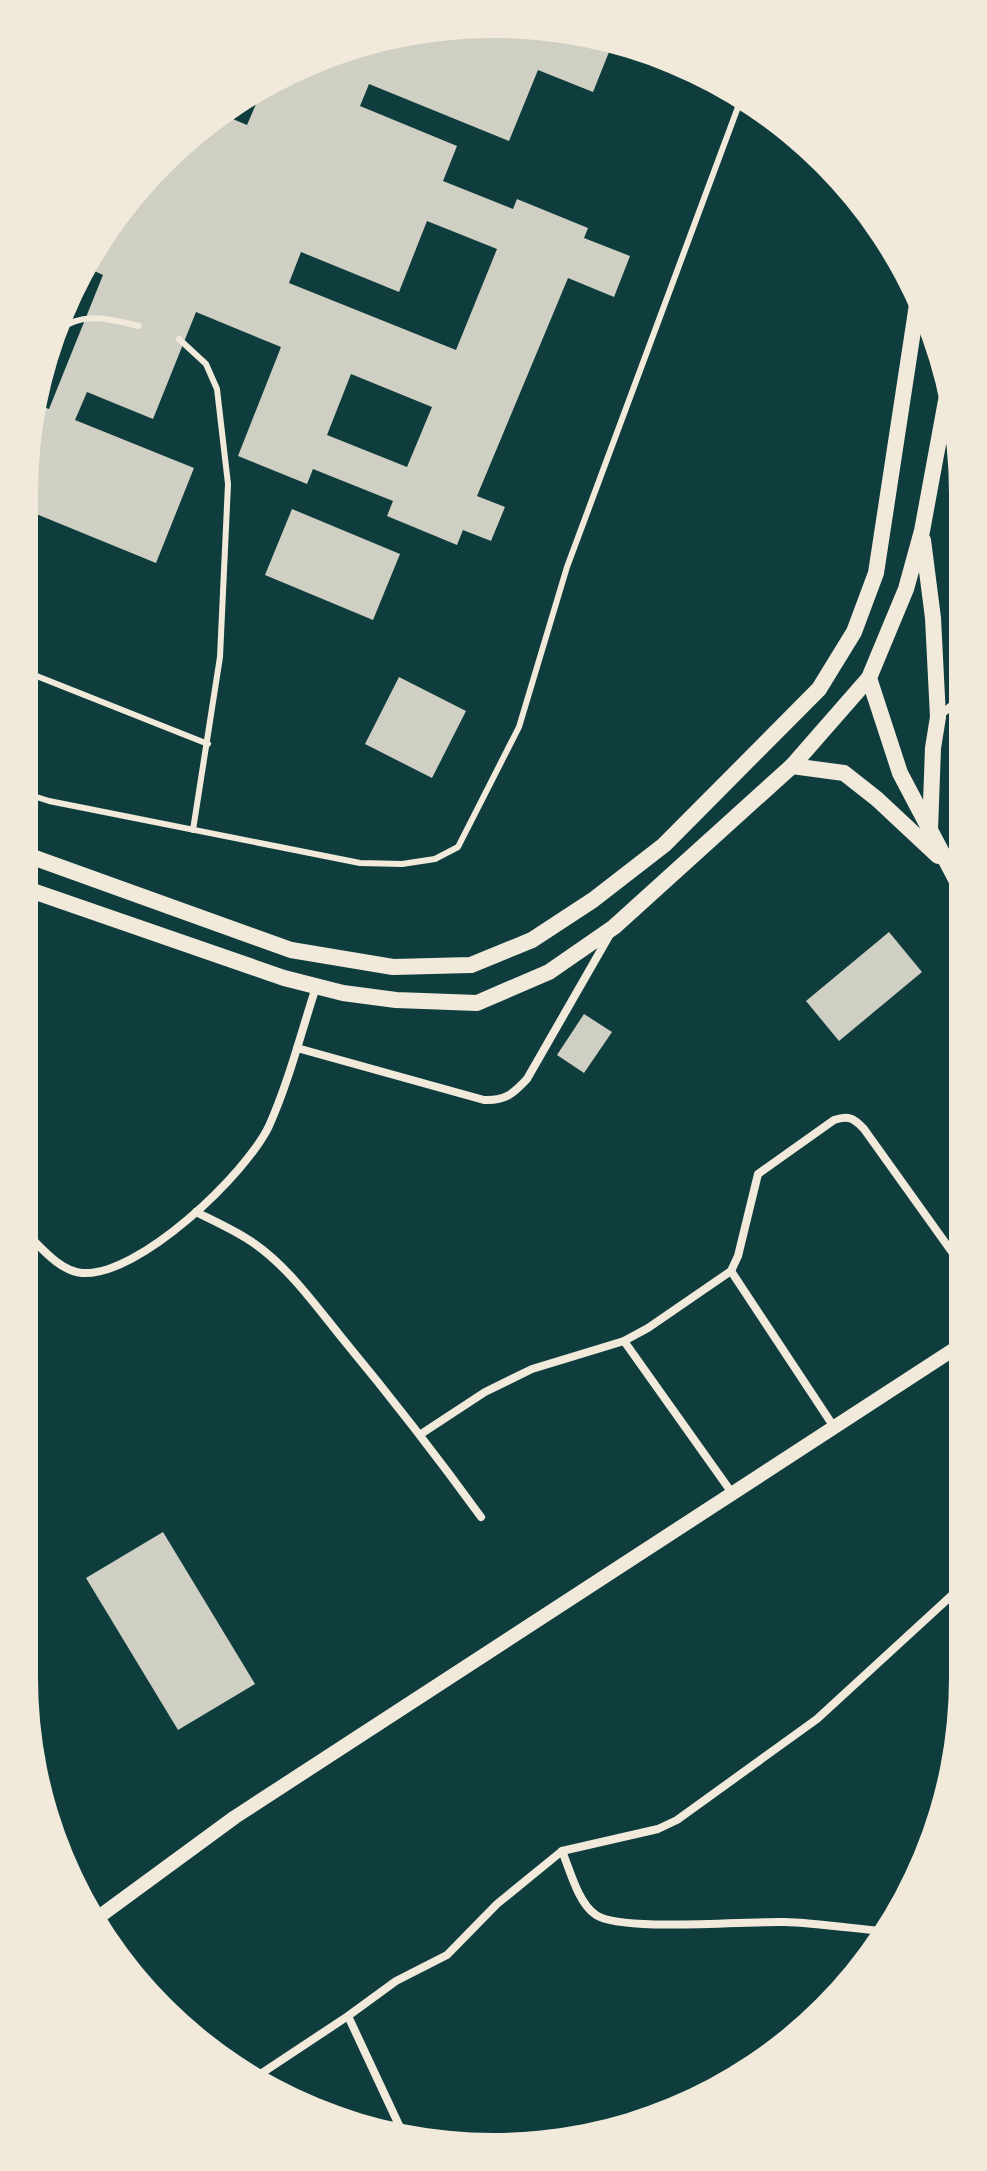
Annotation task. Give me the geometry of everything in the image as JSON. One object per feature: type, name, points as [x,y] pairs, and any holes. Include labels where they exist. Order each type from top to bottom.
[{"type":"main road","points":[[38,859],[291,950],[344,961],[393,967],[471,965],[532,940],[593,900],[664,845],[819,689],[833,669],[854,632],[876,573],[915,321]]},
{"type":"main road","points":[[38,893],[284,978],[343,993],[396,1000],[477,1003],[549,972],[614,927],[792,766],[869,678],[906,589],[922,531],[943,420]]},
{"type":"main road","points":[[922,531],[933,618],[938,717],[933,748],[930,830]]},
{"type":"main road","points":[[869,678],[900,773],[949,866]]},
{"type":"main road","points":[[792,766],[844,773],[877,799],[949,867]]},
{"type":"street","points":[[938,717],[949,708]]},
{"type":"street","points":[[297,1048],[484,1100],[500,1101],[512,1095],[527,1079],[614,927]]},
{"type":"street","points":[[38,1244],[69,1269],[91,1272],[109,1267],[163,1240],[214,1197],[250,1157],[268,1128],[316,986]]},
{"type":"street","points":[[421,1434],[485,1392],[532,1369],[624,1341],[731,1271],[738,1256],[758,1174],[834,1120],[852,1118],[864,1129],[949,1248]]},
{"type":"street","points":[[196,1212],[237,1233],[275,1260],[421,1434],[481,1517]]},
{"type":"street","points":[[731,1271],[834,1427]]},
{"type":"street","points":[[624,1341],[732,1493]]},
{"type":"street","points":[[104,1913],[235,1817],[949,1352]]},
{"type":"street","points":[[265,2071],[396,1981],[447,1955],[497,1904],[562,1851],[658,1829],[677,1820],[817,1719],[949,1598]]},
{"type":"street","points":[[562,1851],[584,1903],[592,1913],[603,1919],[661,1924],[788,1922],[873,1930]]},
{"type":"street","points":[[348,2016],[398,2122]]},
{"type":"lane","points":[[38,797],[360,863],[402,864],[435,859],[458,847],[519,727],[567,567],[737,109]]},
{"type":"lane","points":[[72,322],[100,317],[139,326]]},
{"type":"lane","points":[[179,339],[206,364],[217,389],[228,484],[220,657],[193,830]]},
{"type":"lane","points":[[38,677],[208,744]]},
{"type":"building","points":[[494,38],[553,42],[608,53],[593,92],[538,70],[509,141],[369,84],[360,106],[457,146],[443,181],[513,209],[517,199],[588,228],[584,238],[630,256],[614,297],[568,278],[477,496],[505,507],[491,541],[463,530],[457,545],[387,516],[393,501],[313,469],[307,484],[238,456],[281,347],[196,312],[153,419],[87,392],[75,420],[194,468],[156,563],[38,515],[39,464],[46,408],[49,409],[103,275],[96,272],[132,216],[171,171],[234,119],[247,125],[255,106],[292,85],[347,62],[405,47]],"holes":[[[427,221],[497,249],[456,350],[289,283],[301,252],[399,292]],[[351,374],[432,407],[407,467],[327,435]]]},
{"type":"building","points":[[292,509],[400,554],[373,620],[265,575]]},
{"type":"building","points":[[399,677],[466,711],[432,778],[365,744]]},
{"type":"building","points":[[889,932],[922,972],[839,1041],[806,1001]]},
{"type":"building","points":[[584,1014],[612,1032],[584,1073],[557,1055]]},
{"type":"building","points":[[163,1532],[255,1684],[178,1730],[86,1578]]}]
